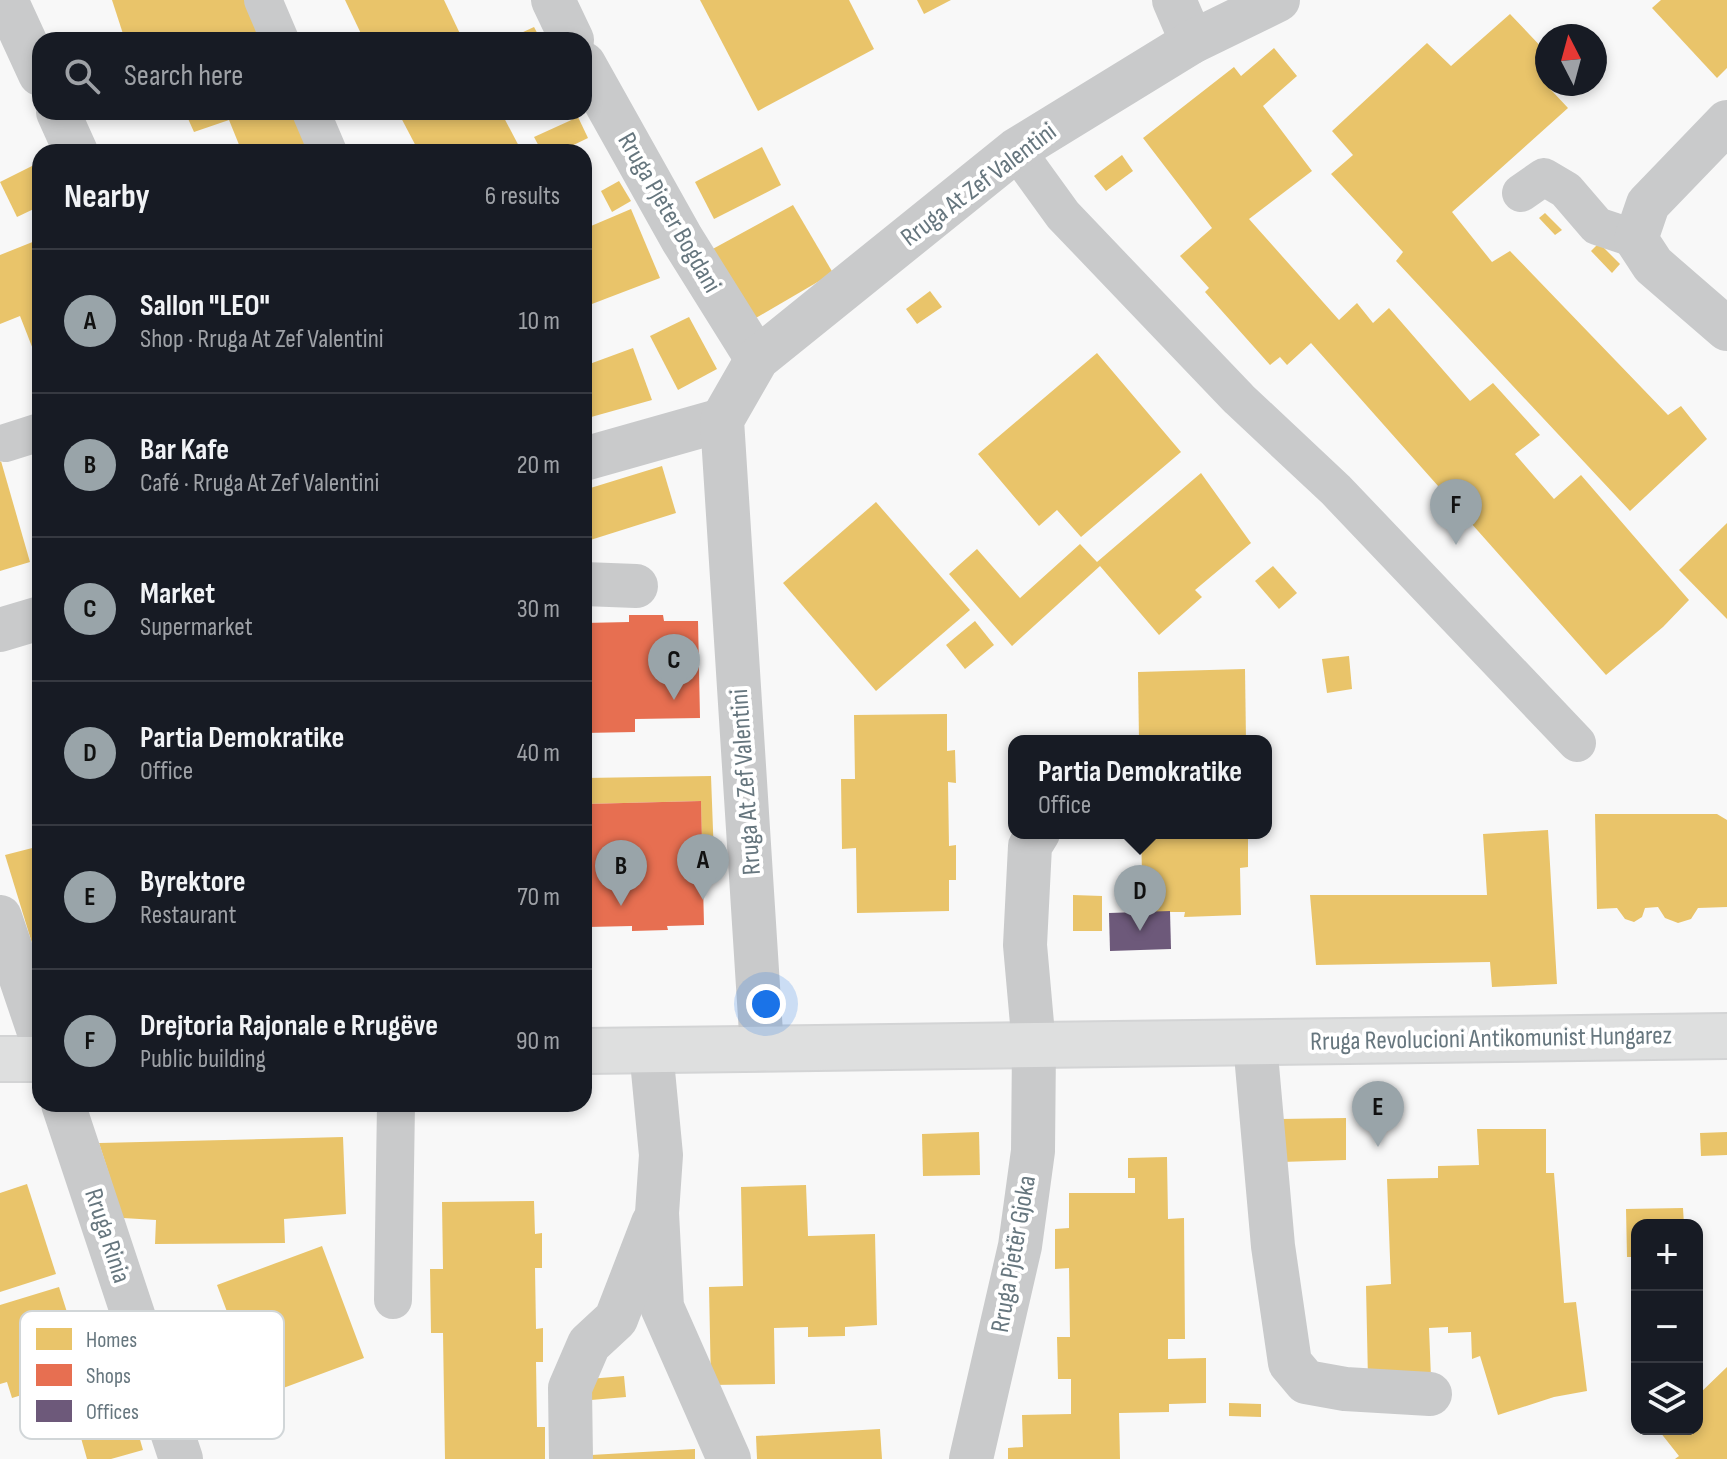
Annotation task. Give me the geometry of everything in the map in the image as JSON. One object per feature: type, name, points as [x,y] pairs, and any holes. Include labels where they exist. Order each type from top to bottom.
[{"type":"street","points":[[6,0],[32,57]]},
{"type":"street","points":[[553,0],[568,32]]},
{"type":"street","points":[[1174,0],[1192,42]]},
{"type":"street","name":"Rruga At Zef Valentini","points":[[762,1049],[722,420],[757,359],[1016,150],[1192,42],[1278,0]]},
{"type":"street","name":"Rruga Pjeter Bogdani","points":[[592,78],[682,239],[757,359]]},
{"type":"street","points":[[62,120],[72,144]]},
{"type":"street","points":[[1727,122],[1648,204],[1636,239],[1653,265],[1727,329]]},
{"type":"street","points":[[592,457],[722,420]]},
{"type":"street","points":[[592,584],[636,586]]},
{"type":"street","points":[[0,630],[32,620]]},
{"type":"street","points":[[1034,839],[1030,846],[1025,945],[1034,1046]]},
{"type":"street","points":[[0,917],[32,1011]]},
{"type":"street","name":"Rruga Revolucioni Antikomunist Hungarez","points":[[592,1051],[1727,1036]]},
{"type":"street","points":[[1255,1043],[1273,1246],[1290,1363],[1306,1382],[1345,1389],[1430,1394]]},
{"type":"street","name":"Rruga Pjetër Gjoka","points":[[971,1459],[1020,1246],[1033,1151],[1034,1046]]},
{"type":"street","points":[[651,1050],[661,1155],[657,1213],[662,1307],[729,1459]]},
{"type":"street","points":[[0,1059],[32,1059]]},
{"type":"street","name":"Rruga Rinia","points":[[66,1112],[132,1311]]},
{"type":"street","points":[[571,1459],[570,1388],[589,1344],[616,1319],[657,1213]]},
{"type":"street","name":"Rruga Rinia","points":[[174,1439],[181,1459]]},
{"type":"lane","points":[[263,0],[277,32]]},
{"type":"lane","points":[[314,120],[325,144]]},
{"type":"lane","points":[[1016,150],[1063,215],[1239,399],[1336,490],[1577,743]]},
{"type":"lane","points":[[1521,193],[1544,177],[1566,190],[1597,226],[1636,239]]},
{"type":"lane","points":[[393,1300],[396,1112]]},
{"type":"building: Homes","points":[[112,0],[253,0],[265,32],[122,32]]},
{"type":"building: Homes","points":[[345,0],[444,0],[459,32],[360,32]]},
{"type":"building: Homes","points":[[700,0],[849,0],[874,49],[758,111]]},
{"type":"building: Homes","points":[[917,0],[951,0],[924,14]]},
{"type":"building: Homes","points":[[1661,0],[1727,0],[1727,68],[1717,78],[1652,8]]},
{"type":"building: Homes","points":[[1510,14],[1535,40],[1535,96],[1557,96],[1568,108],[1452,212],[1492,262],[1510,251],[1668,415],[1681,406],[1707,439],[1630,511],[1396,261],[1403,252],[1331,174],[1353,155],[1332,131],[1427,43],[1451,66]]},
{"type":"building: Homes","points":[[1274,48],[1297,76],[1263,106],[1312,171],[1249,219],[1339,320],[1357,303],[1373,323],[1389,308],[1470,401],[1493,383],[1540,435],[1515,454],[1554,499],[1581,475],[1689,600],[1663,627],[1606,675],[1311,343],[1287,365],[1280,357],[1270,365],[1205,292],[1209,288],[1180,256],[1212,228],[1143,138],[1234,67],[1241,76]]},
{"type":"building: Homes","points":[[189,120],[229,120],[194,132]]},
{"type":"building: Homes","points":[[229,120],[300,120],[310,144],[239,144]]},
{"type":"building: Homes","points":[[402,120],[505,120],[518,144],[415,144]]},
{"type":"building: Homes","points":[[571,120],[579,120],[588,138],[576,144],[538,144],[534,137]]},
{"type":"building: Homes","points":[[762,147],[781,185],[714,219],[695,182]]},
{"type":"building: Homes","points":[[1122,155],[1133,171],[1106,191],[1094,176]]},
{"type":"building: Homes","points":[[32,166],[32,210],[17,217],[0,182]]},
{"type":"building: Homes","points":[[619,181],[631,201],[612,212],[601,191]]},
{"type":"building: Homes","points":[[793,205],[833,273],[749,322],[709,251]]},
{"type":"building: Homes","points":[[631,209],[660,278],[592,304],[592,226]]},
{"type":"building: Homes","points":[[1545,213],[1562,230],[1555,235],[1539,218]]},
{"type":"building: Homes","points":[[32,242],[32,347],[20,316],[0,324],[0,255]]},
{"type":"building: Homes","points":[[1599,243],[1620,264],[1612,273],[1591,251]]},
{"type":"building: Homes","points":[[930,291],[942,307],[917,324],[906,309]]},
{"type":"building: Homes","points":[[689,317],[717,369],[678,390],[650,336]]},
{"type":"building: Homes","points":[[633,348],[652,400],[592,417],[592,363]]},
{"type":"building: Homes","points":[[1097,353],[1181,452],[1081,537],[1057,510],[1039,526],[978,454]]},
{"type":"building: Homes","points":[[0,462],[30,562],[0,571]]},
{"type":"building: Homes","points":[[662,466],[676,513],[592,539],[592,488]]},
{"type":"building: Homes","points":[[1201,473],[1251,543],[1195,590],[1202,597],[1159,635],[1100,566],[1012,646],[949,574],[977,549],[1020,598],[1080,544],[1097,562]]},
{"type":"building: Homes","points":[[876,502],[970,610],[876,691],[783,583]]},
{"type":"building: Homes","points":[[1727,523],[1727,619],[1679,570]]},
{"type":"building: Homes","points":[[1273,566],[1297,593],[1279,609],[1255,581]]},
{"type":"building: Homes","points":[[975,621],[994,645],[965,669],[946,645]]},
{"type":"building: Homes","points":[[1349,656],[1352,689],[1327,693],[1322,659]]},
{"type":"building: Homes","points":[[1245,669],[1246,735],[1139,735],[1138,672]]},
{"type":"building: Homes","points":[[947,714],[947,751],[955,750],[956,783],[948,782],[949,846],[956,845],[956,880],[949,880],[949,911],[857,913],[856,848],[842,849],[841,779],[855,779],[854,715]]},
{"type":"building: Homes","points":[[711,776],[714,857],[702,857],[701,801],[592,804],[592,778]]},
{"type":"building: Homes","points":[[1595,814],[1717,814],[1727,820],[1727,907],[1698,908],[1691,919],[1678,923],[1665,918],[1658,907],[1645,908],[1642,917],[1634,922],[1625,919],[1617,908],[1597,909]]},
{"type":"building: Homes","points":[[1548,830],[1557,984],[1492,987],[1490,962],[1316,965],[1310,895],[1487,895],[1483,834]]},
{"type":"building: Homes","points":[[1141,839],[1248,839],[1248,867],[1240,868],[1241,915],[1184,917],[1185,912],[1143,912]]},
{"type":"building: Homes","points":[[32,848],[32,943],[5,855]]},
{"type":"building: Homes","points":[[1073,895],[1102,896],[1102,931],[1073,931]]},
{"type":"building: Homes","points":[[1346,1118],[1346,1160],[1281,1162],[1280,1119]]},
{"type":"building: Homes","points":[[1477,1129],[1546,1129],[1546,1173],[1554,1173],[1564,1303],[1576,1302],[1587,1391],[1554,1397],[1498,1415],[1480,1356],[1472,1359],[1471,1332],[1448,1333],[1448,1327],[1429,1328],[1431,1378],[1368,1380],[1366,1286],[1391,1284],[1387,1179],[1438,1178],[1438,1166],[1479,1165]]},
{"type":"building: Homes","points":[[979,1132],[980,1175],[923,1176],[922,1134]]},
{"type":"building: Homes","points":[[1727,1132],[1727,1155],[1701,1156],[1700,1133]]},
{"type":"building: Homes","points":[[343,1137],[346,1214],[284,1219],[285,1243],[155,1244],[156,1220],[123,1218],[99,1143]]},
{"type":"building: Homes","points":[[1167,1157],[1168,1219],[1184,1218],[1185,1339],[1168,1339],[1168,1359],[1206,1358],[1206,1403],[1169,1404],[1169,1412],[1119,1413],[1120,1459],[1008,1459],[1008,1448],[1023,1447],[1022,1415],[1071,1414],[1071,1379],[1058,1379],[1057,1337],[1070,1337],[1069,1268],[1055,1269],[1055,1229],[1069,1228],[1069,1193],[1135,1193],[1135,1178],[1128,1178],[1128,1158]]},
{"type":"building: Homes","points":[[27,1184],[56,1274],[0,1292],[0,1193]]},
{"type":"building: Homes","points":[[806,1185],[808,1236],[875,1234],[877,1325],[845,1327],[845,1336],[808,1337],[808,1327],[774,1328],[775,1384],[711,1385],[709,1287],[743,1286],[741,1187]]},
{"type":"building: Homes","points":[[534,1201],[535,1234],[542,1233],[542,1268],[535,1268],[536,1329],[543,1328],[543,1362],[536,1362],[537,1427],[545,1427],[545,1459],[445,1459],[443,1333],[431,1333],[430,1269],[443,1269],[442,1202]]},
{"type":"building: Homes","points":[[1683,1208],[1684,1219],[1631,1219],[1631,1257],[1627,1257],[1626,1209]]},
{"type":"building: Homes","points":[[322,1246],[364,1358],[284,1388],[284,1311],[227,1311],[217,1285]]},
{"type":"building: Homes","points":[[59,1287],[67,1311],[20,1311],[20,1396],[12,1398],[7,1382],[0,1384],[0,1305]]},
{"type":"building: Homes","points":[[1727,1367],[1727,1459],[1675,1459],[1679,1456],[1662,1435],[1703,1435],[1703,1390]]},
{"type":"building: Homes","points":[[624,1376],[626,1397],[591,1400],[589,1379]]},
{"type":"building: Homes","points":[[1229,1403],[1261,1404],[1261,1417],[1229,1416]]},
{"type":"building: Homes","points":[[880,1429],[882,1459],[757,1459],[756,1436]]},
{"type":"building: Homes","points":[[81,1439],[140,1439],[143,1450],[111,1459],[87,1459]]},
{"type":"building: Homes","points":[[695,1449],[695,1459],[591,1459],[591,1455]]},
{"type":"building: Shops","points":[[629,615],[663,615],[664,621],[698,621],[700,718],[635,719],[635,732],[592,733],[592,623],[629,622]]},
{"type":"building: Shops","points":[[701,801],[704,925],[632,931],[632,926],[592,927],[592,804]]},
{"type":"building: Offices","points":[[1170,911],[1171,949],[1110,951],[1109,913]]},
{"type":"place","name":"Drejtoria Rajonale e Rrugëve","points":[[1456,545]]},
{"type":"place","name":"Market","points":[[674,700]]},
{"type":"place","name":"Sallon \"LEO\"","points":[[703,900]]},
{"type":"place","name":"Bar Kafe","points":[[621,906]]},
{"type":"place","name":"Partia Demokratike","points":[[1140,931]]},
{"type":"place","name":"Byrektore","points":[[1378,1147]]}]
